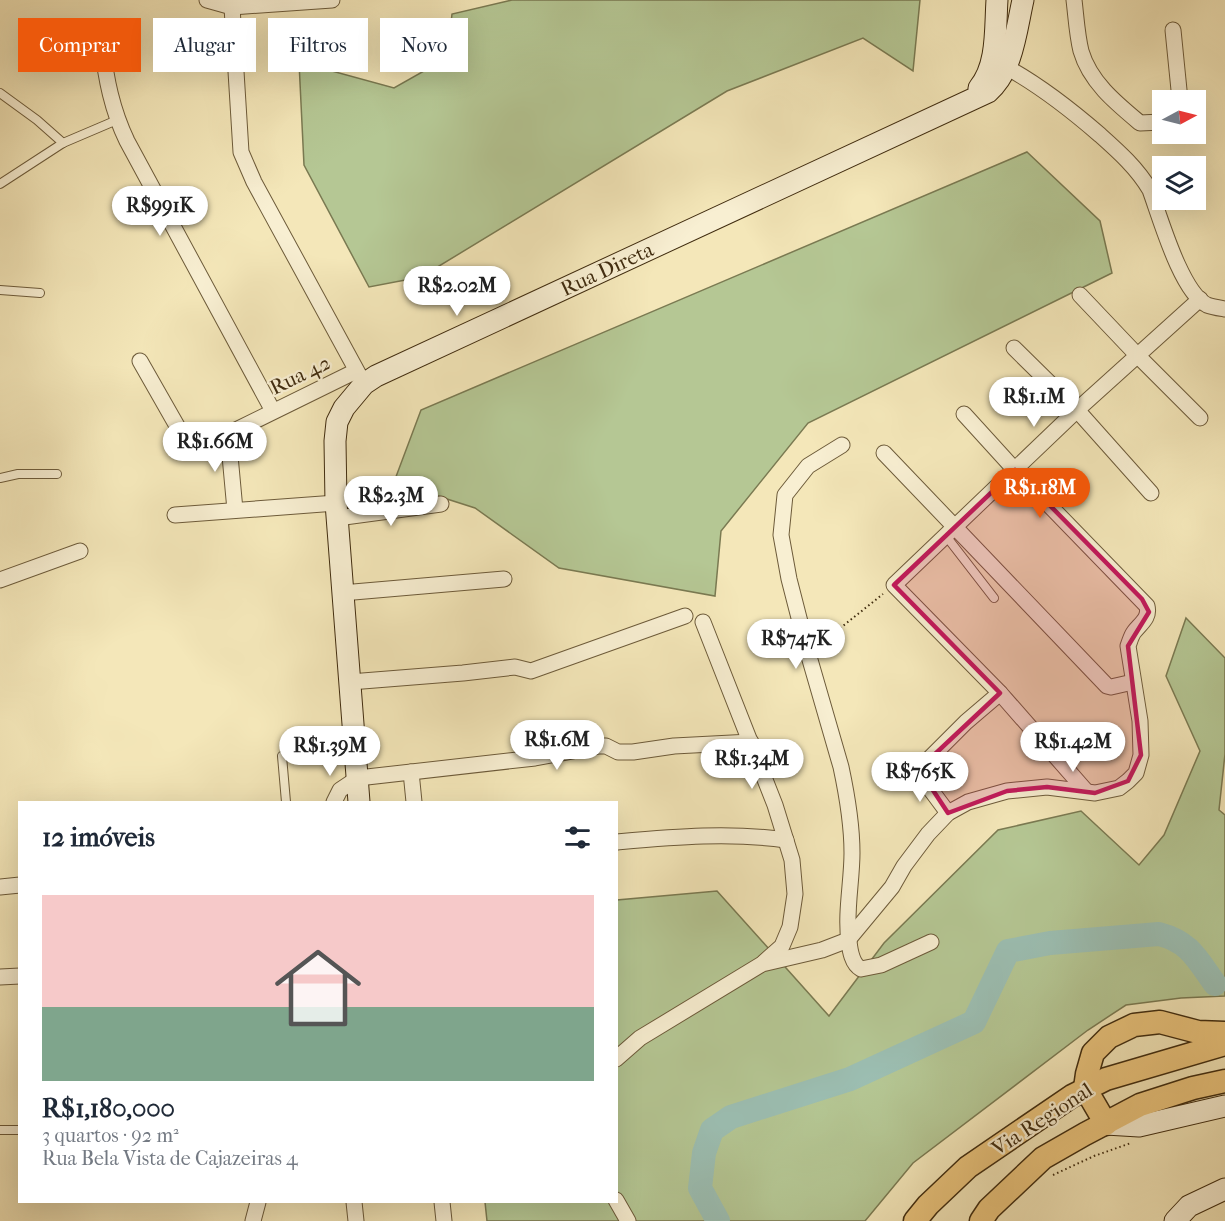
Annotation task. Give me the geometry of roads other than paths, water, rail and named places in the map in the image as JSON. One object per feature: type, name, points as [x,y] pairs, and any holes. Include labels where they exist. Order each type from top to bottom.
[{"type":"main road","points":[[1106,1124],[1085,1088],[1093,1053],[1109,1037],[1134,1025],[1160,1022],[1198,1032],[1225,1033]]},
{"type":"main road","name":"Via Regional","points":[[915,1221],[928,1205],[968,1167],[1085,1088],[1106,1079],[1225,1044]]},
{"type":"main road","name":"Via Regional","points":[[981,1221],[989,1209],[1043,1158],[1140,1105],[1225,1081]]},
{"type":"street","points":[[207,0],[232,7],[332,0]]},
{"type":"street","name":"Rua Direta","points":[[359,801],[337,510],[337,422],[360,377],[392,368],[988,92],[998,83],[1006,67],[997,0]]},
{"type":"street","name":"Rua Direta","points":[[956,107],[985,81],[1023,0]]},
{"type":"street","points":[[1074,0],[1081,52],[1092,74],[1106,93],[1140,123],[1152,122]]},
{"type":"street","points":[[232,7],[241,152],[254,182],[360,377]]},
{"type":"street","points":[[1173,30],[1179,90]]},
{"type":"street","points":[[1006,67],[1039,86],[1069,108],[1127,159],[1143,177],[1150,190],[1183,277],[1200,299],[1208,305],[1225,309]]},
{"type":"street","points":[[106,72],[117,120],[126,141],[273,411]]},
{"type":"street","points":[[1080,295],[1200,418]]},
{"type":"street","points":[[1086,791],[1000,693],[894,585],[1077,410],[1200,299]]},
{"type":"street","points":[[1014,348],[1077,410],[1151,493]]},
{"type":"street","name":"Rua 42","points":[[140,361],[189,447],[197,448],[273,411],[360,377]]},
{"type":"street","points":[[762,964],[822,950],[848,940],[892,887],[904,866],[928,834],[948,813],[968,802],[1007,791],[1047,787],[1095,793],[1119,788],[1136,773],[1141,755],[1140,721],[1128,646],[1132,634],[1147,618],[1149,612],[1147,606],[1014,470],[964,414]]},
{"type":"street","points":[[228,434],[235,510]]},
{"type":"street","points":[[842,445],[808,466],[785,495],[781,536],[808,653],[841,767],[847,798],[852,853],[848,940],[852,958],[856,966],[861,969],[890,962],[931,942]]},
{"type":"street","points":[[884,453],[951,531],[1107,686],[1133,682]]},
{"type":"street","points":[[175,515],[235,510],[337,510],[441,504]]},
{"type":"street","points":[[0,580],[80,551]]},
{"type":"street","points":[[342,593],[504,579]]},
{"type":"street","points":[[350,682],[515,667],[521,667],[526,671],[536,670],[685,616]]},
{"type":"street","points":[[618,1057],[640,1038],[762,964],[778,951],[790,927],[795,877],[786,840],[775,804],[703,622]]},
{"type":"street","points":[[948,813],[920,774],[919,769],[966,722],[1000,693]]},
{"type":"street","points":[[334,801],[340,790],[358,778],[535,758],[599,746],[606,746],[618,752],[633,752],[674,746],[751,741]]},
{"type":"street","points":[[411,772],[414,801]]},
{"type":"street","name":"Rua Direta","points":[[358,778],[373,801]]},
{"type":"street","points":[[618,842],[690,835],[753,836],[786,840]]},
{"type":"street","points":[[0,887],[18,885]]},
{"type":"street","points":[[0,977],[18,976]]},
{"type":"street","points":[[1106,1124],[1139,1126],[1225,1106]]},
{"type":"street","points":[[1176,1221],[1189,1206],[1225,1189]]},
{"type":"street","points":[[253,1221],[258,1203]]},
{"type":"street","points":[[354,1203],[356,1221]]},
{"type":"street","points":[[442,1203],[444,1221]]},
{"type":"street","points":[[618,1203],[628,1221]]},
{"type":"lane","points":[[0,93],[30,114],[63,143]]},
{"type":"lane","points":[[0,184],[63,143],[117,120]]},
{"type":"lane","points":[[0,290],[40,293]]},
{"type":"lane","points":[[0,478],[18,474],[57,474]]},
{"type":"lane","points":[[951,531],[994,598]]},
{"type":"lane","points":[[282,756],[286,801]]},
{"type":"lane","points":[[0,1130],[18,1130]]},
{"type":"waterway","points":[[718,1221],[700,1188],[704,1153],[712,1130],[731,1117],[850,1079],[974,1022],[1008,951],[1050,943],[1159,934],[1170,937],[1186,947],[1198,959],[1215,984]]}]
